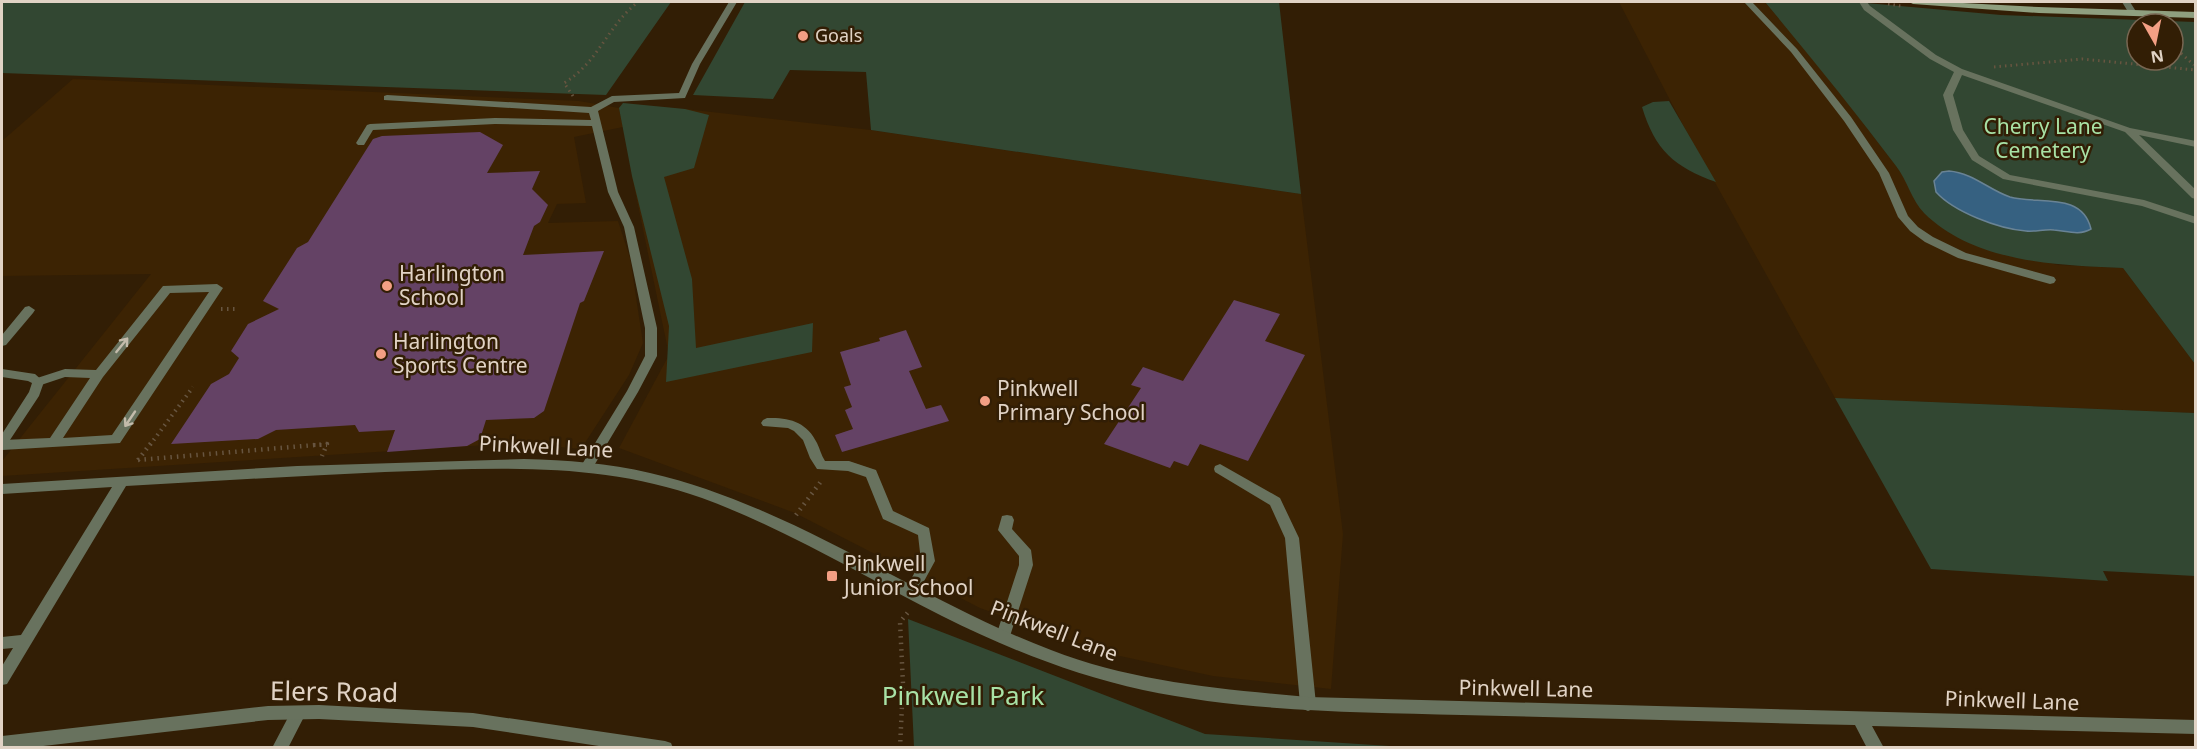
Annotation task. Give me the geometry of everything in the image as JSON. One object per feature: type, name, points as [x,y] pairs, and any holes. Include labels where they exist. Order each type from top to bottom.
[{"type":"street","points":[[387,98],[593,110],[612,99],[682,96],[696,64],[732,2]]},
{"type":"street","points":[[1748,2],[1764,23],[1778,32],[1855,127],[1890,184],[1898,210],[1913,228],[1961,256],[2050,280]]},
{"type":"street","points":[[1863,2],[1867,8],[1913,43],[1959,71],[2128,130],[2196,144]]},
{"type":"street","points":[[1913,2],[2011,5],[2125,12]]},
{"type":"street","points":[[1959,71],[1948,95],[1958,130],[1975,158],[1990,168],[2007,177],[2144,203],[2196,221]]},
{"type":"street","points":[[587,465],[632,392],[651,356],[651,328],[629,227],[613,192],[593,110]]},
{"type":"street","points":[[362,143],[370,127],[495,121],[596,123]]},
{"type":"street","points":[[2128,130],[2196,196]]},
{"type":"street","points":[[2,444],[53,443],[116,440],[217,288],[167,289],[99,374],[53,443]]},
{"type":"street","points":[[2,342],[29,310]]},
{"type":"street","points":[[2,373],[31,376],[38,382]]},
{"type":"street","points":[[38,382],[65,373],[99,374]]},
{"type":"street","points":[[2,444],[35,393],[38,382]]},
{"type":"street","points":[[767,423],[782,422],[805,431],[816,460],[822,466],[849,466],[871,474],[881,494],[882,505],[887,514],[924,532],[928,561],[916,595]]},
{"type":"street","name":"Pinkwell Lane","points":[[2,489],[316,470],[517,462],[587,465],[689,488],[744,509],[916,595],[1046,656],[1115,678],[1184,693],[1308,704],[2196,727]]},
{"type":"street","points":[[1220,469],[1275,502],[1292,538],[1308,704]]},
{"type":"street","points":[[2,679],[122,482]]},
{"type":"street","points":[[1004,636],[1026,565],[1026,554],[1005,530],[1007,520]]},
{"type":"street","points":[[2,643],[24,641]]},
{"type":"street","points":[[280,747],[298,712]]},
{"type":"street","name":"Elers Road","points":[[2,743],[268,713],[298,712],[472,720],[665,747]]},
{"type":"street","points":[[1859,718],[1876,747]]},
{"type":"path","points":[[574,97],[564,83],[579,76],[593,63],[605,37],[623,11],[638,2]]},
{"type":"path","points":[[1987,67],[2011,67],[2082,59],[2194,67]]},
{"type":"path","points":[[122,482],[193,387]]},
{"type":"path","points":[[138,460],[204,455],[260,447],[327,444],[316,470]]},
{"type":"path","points":[[799,535],[808,526],[793,519],[831,467]]},
{"type":"path","points":[[900,747],[903,684],[900,622],[916,595]]},
{"type":"shaded area","points":[[1619,2],[1765,2],[1824,72],[1903,175],[1923,212],[1945,229],[1971,243],[2058,265],[2123,268],[2195,364],[2195,413],[1835,398],[1683,125]]},
{"type":"shaded area","name":"Harlington School","points":[[73,79],[579,101],[619,108],[623,127],[574,137],[586,203],[557,204],[548,223],[618,221],[630,258],[643,343],[629,375],[581,449],[517,443],[2,476],[2,461],[151,274],[2,276],[2,141]]},
{"type":"shaded area","name":"Pinkwell Primary School","points":[[685,109],[871,130],[1301,194],[1343,534],[1331,689],[1213,676],[1106,653],[980,608],[795,513],[619,448],[669,355],[632,176]]},
{"type":"green space","points":[[2,2],[671,2],[606,95],[2,73]]},
{"type":"green space","points":[[745,2],[1279,2],[1301,194],[871,130],[866,72],[790,70],[773,99],[693,95]]},
{"type":"green space","name":"Cherry Lane Cemetery","points":[[1765,2],[1855,2],[2001,15],[2125,19],[2125,72],[2185,72],[2185,22],[2195,22],[2195,364],[2123,268],[2071,265],[2017,258],[1992,252],[1944,230],[1916,203],[1896,166]]},
{"type":"green space","points":[[1669,101],[1716,182],[1678,163],[1668,155],[1653,135],[1642,107],[1653,102]]},
{"type":"green space","points":[[623,103],[685,109],[709,115],[694,168],[664,177],[692,279],[696,348],[813,323],[812,352],[666,382],[669,326],[632,176],[619,108]]},
{"type":"green space","points":[[1835,398],[2195,413],[2195,576],[2103,571],[2108,581],[1931,569]]},
{"type":"green space","name":"Pinkwell Park","points":[[908,619],[1205,734],[1405,747],[914,747]]},
{"type":"water","points":[[1949,171],[1966,175],[2010,197],[2069,204],[2086,217],[2091,229],[2077,233],[2015,230],[1965,213],[1936,192],[1934,181],[1942,172]]},
{"type":"building","points":[[480,132],[503,145],[487,173],[540,171],[532,189],[548,205],[540,222],[534,226],[523,255],[604,251],[584,301],[580,303],[544,411],[534,418],[486,420],[480,439],[467,446],[387,452],[395,430],[359,432],[355,425],[276,430],[258,439],[171,444],[211,384],[229,374],[239,358],[231,351],[248,324],[279,309],[263,301],[297,248],[308,242],[373,139],[382,136]]},
{"type":"building","points":[[1234,300],[1280,314],[1265,341],[1305,355],[1248,461],[1200,444],[1188,466],[1174,461],[1170,468],[1104,444],[1141,388],[1131,385],[1143,367],[1183,381]]},
{"type":"building","points":[[906,330],[922,367],[909,371],[926,409],[941,405],[949,421],[842,452],[835,435],[853,429],[845,410],[852,407],[844,387],[851,385],[840,352],[880,341],[879,338]]},
{"type":"place","name":"Goals","points":[[803,36]]},
{"type":"place","name":"Harlington School","points":[[387,286]]},
{"type":"place","name":"Harlington Sports Centre","points":[[381,354]]},
{"type":"place","name":"Pinkwell Primary School","points":[[985,401]]},
{"type":"place","name":"Pinkwell Junior School","points":[[832,576]]}]
